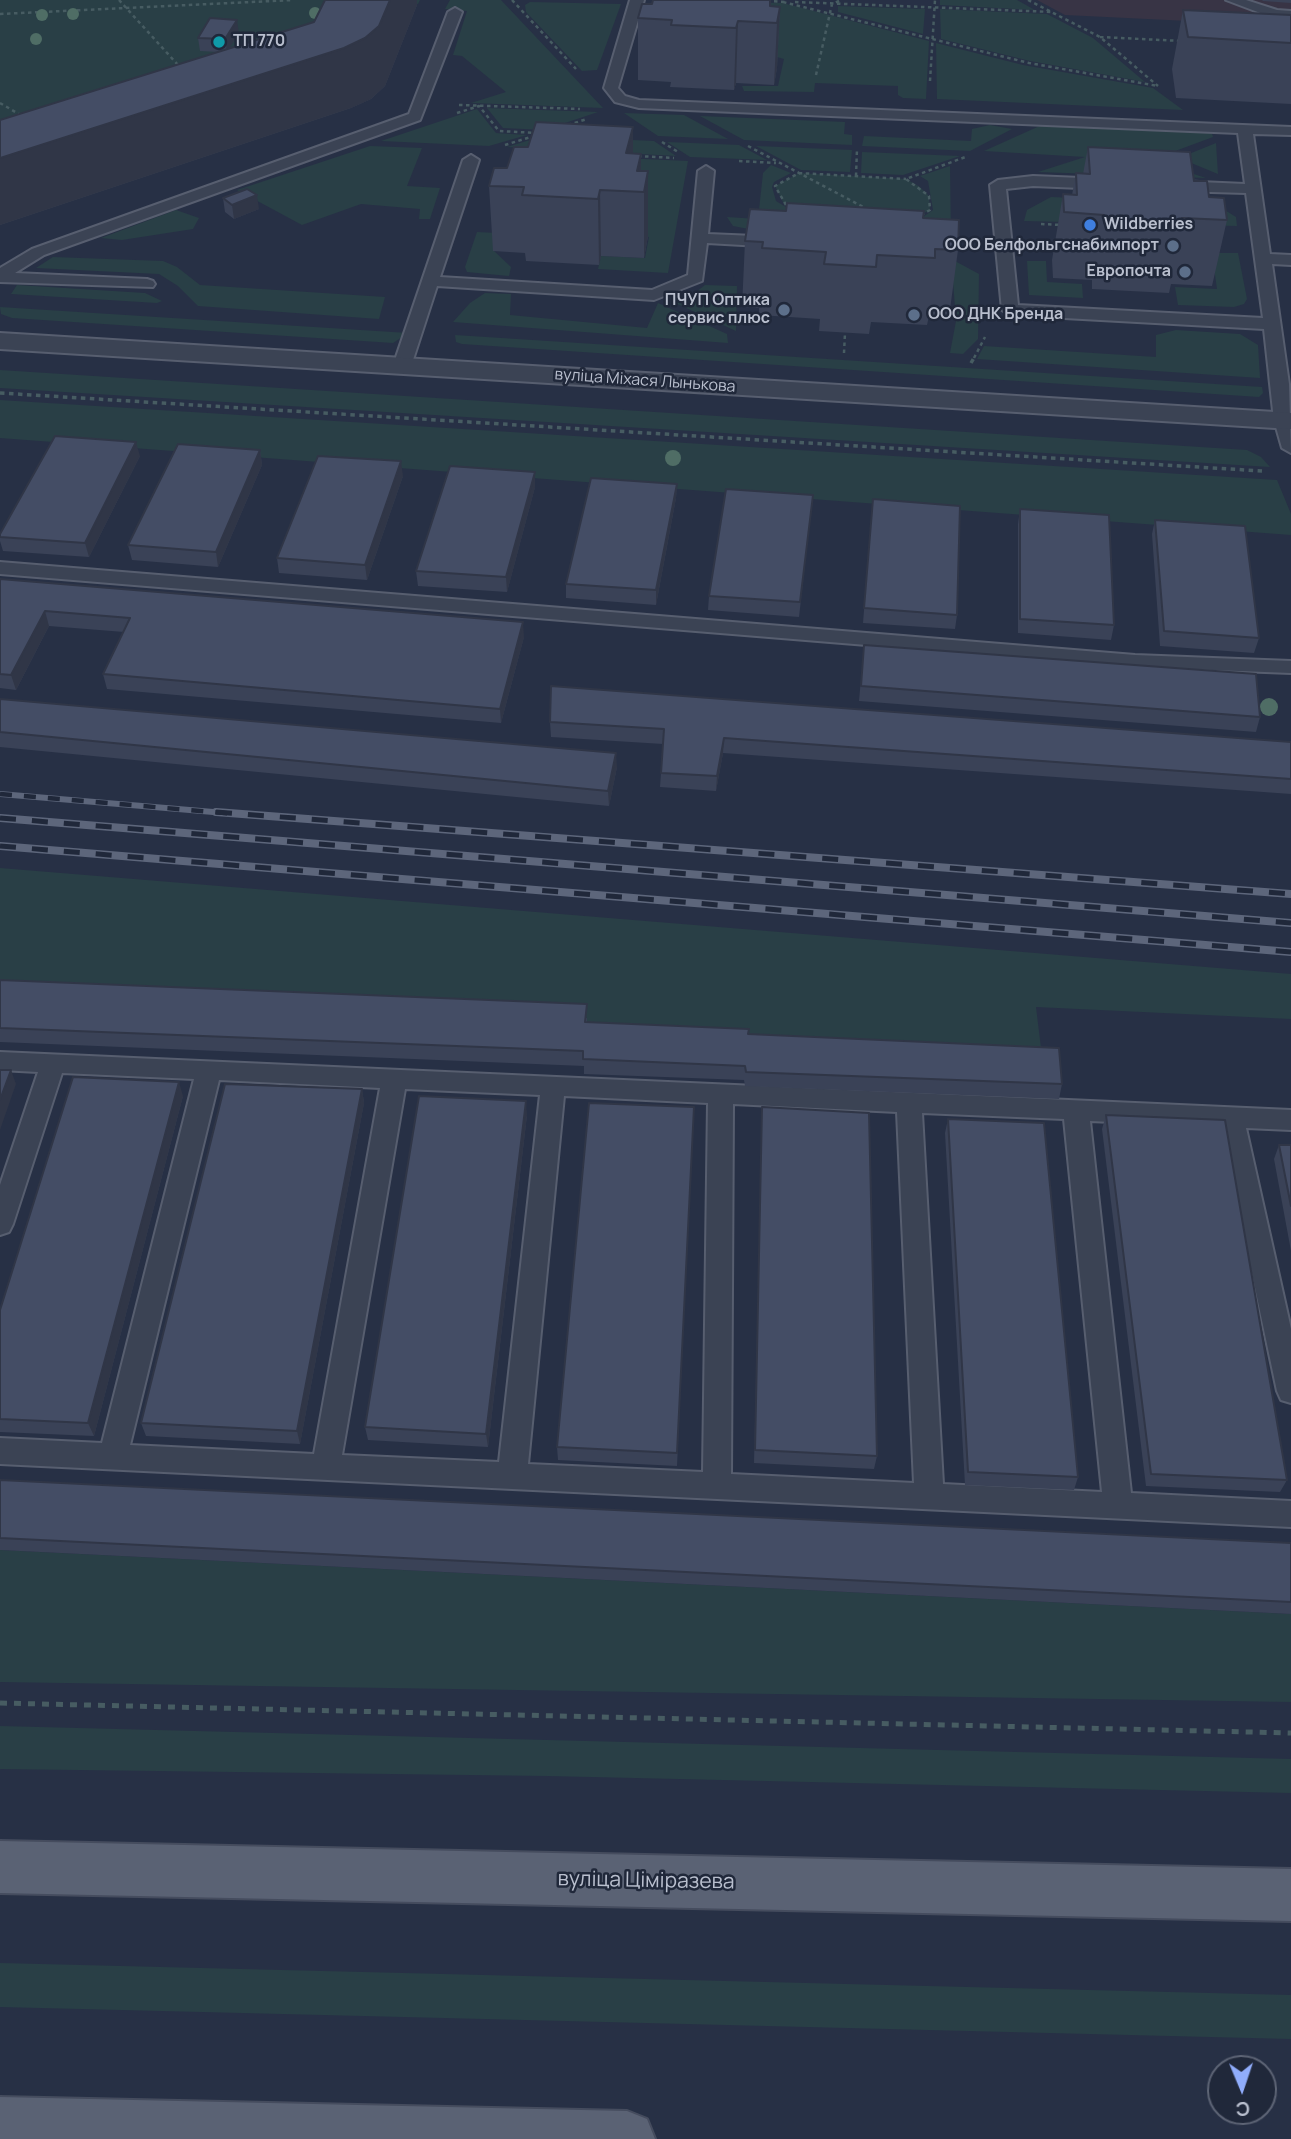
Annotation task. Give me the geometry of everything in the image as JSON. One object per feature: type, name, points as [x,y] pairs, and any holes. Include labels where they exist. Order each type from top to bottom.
[{"type":"main road","name":"вуліца Ціміразева","points":[[0,1867],[1291,1895]]},
{"type":"main road","points":[[0,2125],[627,2139]]},
{"type":"street","name":"вуліца Міхася Лынькова","points":[[0,341],[1287,420]]},
{"type":"lane","points":[[637,0],[611,88],[620,99],[639,104],[1291,131]]},
{"type":"lane","points":[[1233,0],[1276,14],[1291,15]]},
{"type":"lane","points":[[0,276],[38,252],[415,117],[455,12]]},
{"type":"lane","points":[[1245,128],[1291,447]]},
{"type":"lane","points":[[402,366],[471,160]]},
{"type":"lane","points":[[430,281],[654,295],[696,278],[706,172]]},
{"type":"lane","points":[[1115,184],[1033,181],[998,185],[1010,310],[1272,324]]},
{"type":"lane","points":[[1157,186],[1254,189]]},
{"type":"lane","points":[[699,238],[794,243]]},
{"type":"lane","points":[[1263,259],[1291,260]]},
{"type":"lane","points":[[0,276],[147,284]]},
{"type":"lane","points":[[0,568],[1135,660],[1291,667]]},
{"type":"lane","points":[[0,1061],[1291,1120]]},
{"type":"lane","points":[[0,1224],[53,1063]]},
{"type":"lane","points":[[113,1456],[209,1070]]},
{"type":"lane","points":[[326,1467],[394,1079]]},
{"type":"lane","points":[[512,1476],[552,1086]]},
{"type":"lane","points":[[717,1486],[722,1094]]},
{"type":"lane","points":[[909,1104],[929,1496]]},
{"type":"lane","points":[[1076,1110],[1118,1506]]},
{"type":"lane","points":[[1231,1117],[1291,1391]]},
{"type":"lane","points":[[0,1451],[1291,1514]]},
{"type":"path","points":[[119,0],[184,75]]},
{"type":"path","points":[[0,14],[293,0]]},
{"type":"path","points":[[512,0],[577,70]]},
{"type":"path","points":[[832,4],[841,0]]},
{"type":"path","points":[[930,90],[935,0]]},
{"type":"path","points":[[783,2],[1030,63],[1159,87],[1100,37],[1028,0]]},
{"type":"path","points":[[757,1],[1053,12]]},
{"type":"path","points":[[815,82],[832,4]]},
{"type":"path","points":[[1100,37],[1181,41]]},
{"type":"path","points":[[0,103],[24,117]]},
{"type":"path","points":[[420,104],[587,110]]},
{"type":"path","points":[[567,125],[590,118]]},
{"type":"path","points":[[792,209],[784,204],[775,186],[799,173],[906,179],[973,154],[1038,120]]},
{"type":"path","points":[[505,145],[543,133]]},
{"type":"path","points":[[741,142],[871,212]]},
{"type":"path","points":[[856,176],[857,148]]},
{"type":"path","points":[[631,156],[673,158]]},
{"type":"path","points":[[727,161],[780,163]]},
{"type":"path","points":[[906,179],[929,196],[930,210],[916,217]]},
{"type":"path","points":[[1032,224],[1067,225]]},
{"type":"path","points":[[843,356],[845,333]]},
{"type":"path","points":[[0,393],[1263,471]]},
{"type":"path","points":[[0,1703],[1291,1733]]},
{"type":"shaded area","points":[[0,0],[420,0],[418,4],[356,2],[0,188]]},
{"type":"shaded area","points":[[450,0],[501,0],[603,108],[471,103],[506,92],[462,56],[453,55],[467,11],[445,9]]},
{"type":"shaded area","points":[[940,0],[1017,0],[1035,10],[940,5]]},
{"type":"shaded area","points":[[1037,0],[1291,0],[1291,26],[1065,15]]},
{"type":"shaded area","points":[[655,1],[783,3],[929,41],[926,99],[903,98],[898,95],[898,86],[815,83],[814,92],[744,91],[742,86],[778,86],[784,59],[763,53]]},
{"type":"shaded area","points":[[530,2],[621,4],[597,70],[582,71],[526,12],[525,5]]},
{"type":"shaded area","points":[[838,6],[925,9],[923,34],[838,12]]},
{"type":"shaded area","points":[[940,9],[1047,14],[1093,38],[1145,82],[1030,61],[941,39]]},
{"type":"shaded area","points":[[936,43],[1023,65],[1153,88],[1183,110],[937,99]]},
{"type":"shaded area","points":[[487,108],[598,112],[544,130],[503,128]]},
{"type":"shaded area","points":[[477,109],[496,133],[527,135],[489,146],[381,141]]},
{"type":"shaded area","points":[[624,113],[684,115],[728,139],[658,136]]},
{"type":"shaded area","points":[[700,116],[845,122],[844,134],[852,135],[852,145],[744,140]]},
{"type":"shaded area","points":[[1044,124],[1211,130],[1213,137],[1151,160],[1206,178],[1038,172],[1085,157],[984,151]]},
{"type":"shaded area","points":[[990,125],[1012,129],[970,151],[862,146],[864,136],[971,141],[972,129]]},
{"type":"shaded area","points":[[543,136],[654,141],[676,156],[507,147]]},
{"type":"shaded area","points":[[667,142],[739,145],[767,160],[690,157]]},
{"type":"shaded area","points":[[1216,143],[1218,174],[1179,158]]},
{"type":"shaded area","points":[[370,146],[422,148],[407,186],[440,188],[430,219],[419,219],[420,209],[361,204],[302,225],[237,190]]},
{"type":"shaded area","points":[[756,146],[852,150],[850,172],[801,170]]},
{"type":"shaded area","points":[[862,152],[960,156],[903,175],[861,173]]},
{"type":"shaded area","points":[[513,153],[688,161],[668,273],[598,269],[601,256],[645,258],[649,237],[638,236]]},
{"type":"shaded area","points":[[771,165],[791,173],[774,182],[772,187],[776,201],[804,218],[759,231],[733,226],[727,217],[758,219],[763,173]]},
{"type":"shaded area","points":[[950,166],[951,236],[917,221],[933,210],[928,181],[920,176]]},
{"type":"shaded area","points":[[799,173],[906,179],[929,196],[930,210],[916,217],[808,218],[784,204],[775,186]]},
{"type":"shaded area","points":[[1051,197],[1215,204],[1236,217],[1237,226],[1024,221],[1027,210]]},
{"type":"shaded area","points":[[176,210],[199,218],[193,229],[122,240],[101,238]]},
{"type":"shaded area","points":[[477,232],[497,233],[493,250],[511,267],[509,276],[467,272],[465,267]]},
{"type":"shaded area","points":[[918,241],[979,274],[978,339],[963,354],[950,353],[956,321],[953,281],[874,268],[868,263]]},
{"type":"shaded area","points":[[1212,253],[1238,253],[1247,299],[1244,304],[1234,307],[1178,305],[1175,287],[1217,289]]},
{"type":"shaded area","points":[[53,257],[163,261],[177,267],[200,285],[385,297],[379,319],[198,306],[178,286],[159,274],[36,268]]},
{"type":"shaded area","points":[[1027,261],[1046,261],[1047,282],[1082,284],[1083,298],[1029,295]]},
{"type":"shaded area","points":[[17,285],[145,293],[162,301],[157,303],[11,294]]},
{"type":"shaded area","points":[[705,285],[737,286],[736,331],[671,301],[692,295]]},
{"type":"shaded area","points":[[485,293],[511,294],[510,315],[647,328],[658,303],[727,334],[728,343],[453,322],[470,303]]},
{"type":"shaded area","points":[[0,307],[408,333],[393,343],[12,318],[1,314]]},
{"type":"shaded area","points":[[1176,330],[1240,334],[1258,345],[1260,378],[977,359],[984,346],[1156,357],[1156,335]]},
{"type":"shaded area","points":[[455,335],[1262,387],[1263,393],[1259,397],[462,344],[456,342]]},
{"type":"shaded area","points":[[0,370],[1247,450],[1261,457],[1270,467],[0,388]]},
{"type":"shaded area","points":[[0,400],[1277,480],[1291,514],[1291,535],[0,438]]},
{"type":"shaded area","points":[[0,868],[1291,974],[1291,1019],[1036,1007],[1042,1056],[0,989]]},
{"type":"shaded area","points":[[0,1550],[1291,1614],[1291,1702],[0,1682]]},
{"type":"shaded area","points":[[0,1726],[1291,1759],[1291,1793],[547,1776],[0,1769]]},
{"type":"shaded area","points":[[0,1963],[1291,1995],[1291,2039],[0,2007]]},
{"type":"building","points":[[325,0],[390,0],[379,26],[365,38],[344,48],[0,158],[0,120],[314,22]]},
{"type":"building","points":[[653,0],[770,0],[770,6],[780,7],[777,23],[738,21],[736,28],[671,25],[672,20],[638,18],[642,4],[652,4]]},
{"type":"building","points":[[1183,10],[1291,15],[1291,43],[1188,37]]},
{"type":"building","points":[[210,18],[237,20],[225,39],[198,38]]},
{"type":"building","points":[[536,122],[633,127],[626,153],[641,154],[637,171],[648,171],[644,192],[600,190],[598,199],[522,195],[524,187],[489,186],[494,168],[507,168],[514,147],[528,147]]},
{"type":"building","points":[[1088,147],[1190,152],[1194,181],[1207,181],[1209,197],[1224,198],[1227,220],[1182,218],[1183,227],[1104,223],[1104,215],[1064,212],[1063,194],[1077,195],[1076,173],[1090,174]]},
{"type":"building","points":[[247,189],[257,195],[232,205],[223,198]]},
{"type":"building","points":[[787,203],[924,211],[923,218],[959,220],[958,250],[935,249],[935,258],[877,255],[876,267],[824,264],[826,252],[762,248],[763,242],[745,241],[750,209],[786,211]]},
{"type":"building","points":[[55,436],[136,442],[85,543],[0,537],[0,534]]},
{"type":"building","points":[[178,444],[260,450],[216,552],[128,545]]},
{"type":"building","points":[[318,456],[401,461],[365,565],[277,558]]},
{"type":"building","points":[[450,466],[535,472],[506,577],[416,571]]},
{"type":"building","points":[[591,478],[677,484],[656,590],[566,584]]},
{"type":"building","points":[[726,489],[813,495],[800,602],[709,596]]},
{"type":"building","points":[[873,499],[960,506],[957,615],[864,608]]},
{"type":"building","points":[[1020,509],[1109,515],[1114,625],[1020,619]]},
{"type":"building","points":[[1155,520],[1245,526],[1259,638],[1164,631]]},
{"type":"building","points":[[0,579],[523,622],[500,709],[103,674],[130,618],[45,611],[11,675],[0,674]]},
{"type":"building","points":[[864,645],[1256,674],[1260,717],[861,686]]},
{"type":"building","points":[[551,686],[1291,742],[1291,779],[724,738],[717,776],[661,773],[664,729],[550,722]]},
{"type":"building","points":[[0,699],[616,753],[608,791],[0,732]]},
{"type":"building","points":[[0,980],[587,1004],[585,1022],[749,1029],[748,1034],[1059,1048],[1062,1084],[746,1072],[745,1066],[583,1059],[583,1051],[0,1028]]},
{"type":"building","points":[[0,1070],[11,1070],[0,1100]]},
{"type":"building","points":[[73,1077],[179,1082],[88,1423],[0,1419],[0,1310]]},
{"type":"building","points":[[225,1084],[362,1089],[297,1431],[141,1423]]},
{"type":"building","points":[[419,1096],[526,1101],[486,1434],[365,1427]]},
{"type":"building","points":[[589,1103],[694,1107],[677,1453],[557,1447]]},
{"type":"building","points":[[762,1107],[869,1113],[877,1456],[755,1450]]},
{"type":"building","points":[[1106,1115],[1225,1120],[1287,1480],[1151,1474]]},
{"type":"building","points":[[948,1119],[1044,1123],[1078,1477],[968,1472]]},
{"type":"building","points":[[1279,1145],[1291,1145],[1291,1206]]},
{"type":"building","points":[[0,1480],[1291,1543],[1291,1602],[0,1538]]},
{"type":"railway","points":[[0,794],[237,814]]},
{"type":"railway","points":[[216,812],[1291,894]]},
{"type":"railway","points":[[0,818],[1291,923]]},
{"type":"railway","points":[[0,846],[1291,952]]},
{"type":"place","name":"ТП 770","points":[[219,42]]},
{"type":"place","name":"Wildberries","points":[[1090,225]]},
{"type":"place","name":"OOO Белфольгснабимпорт","points":[[1173,246]]},
{"type":"place","name":"Европочта","points":[[1185,272]]},
{"type":"place","name":"ПЧУП Оптика сервис плюс","points":[[784,310]]},
{"type":"place","name":"ООО ДНК Бренда","points":[[914,315]]}]
